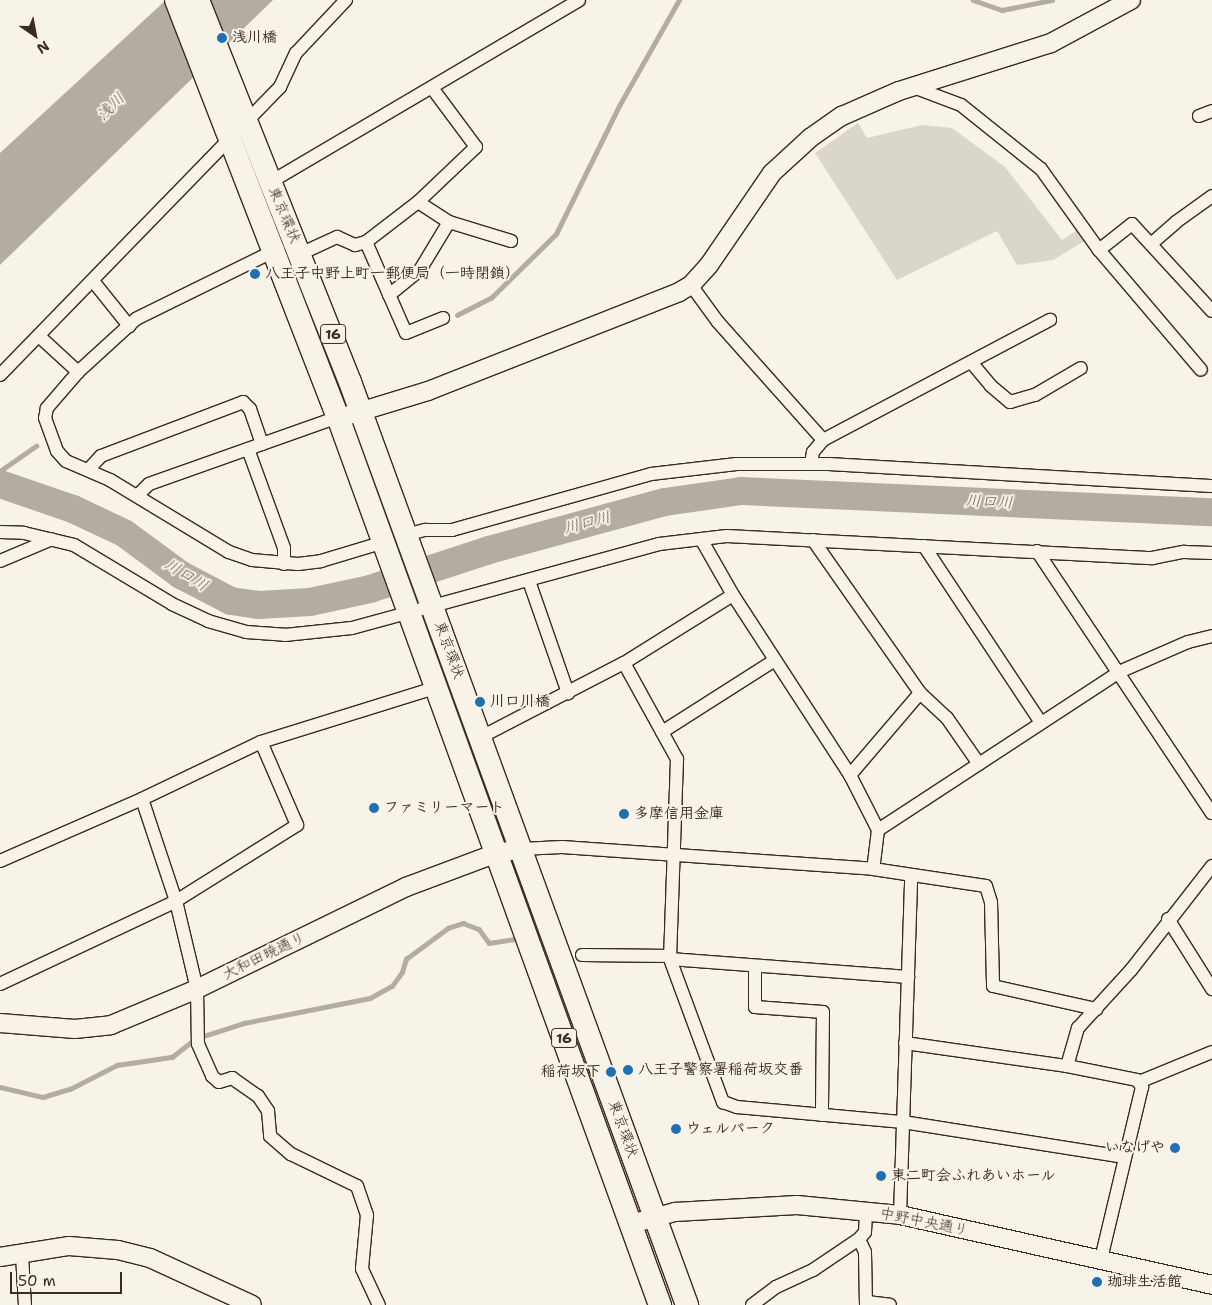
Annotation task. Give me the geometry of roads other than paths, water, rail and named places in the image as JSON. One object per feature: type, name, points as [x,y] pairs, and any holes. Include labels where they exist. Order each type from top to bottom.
[{"type":"highway","name":"東京環状","points":[[176,0],[235,123],[270,182],[300,254],[362,414],[481,737],[687,1305]]},
{"type":"highway","name":"東京環状","points":[[198,0],[275,253],[438,687],[660,1305]]},
{"type":"street","points":[[0,375],[40,337],[93,281],[235,123],[280,87],[296,53],[346,0]]},
{"type":"street","points":[[387,549],[321,561],[284,564],[252,560],[218,547],[137,496],[60,456],[45,418],[48,408],[78,372],[136,319],[275,253],[279,247],[278,233],[263,194],[270,182],[338,145],[579,0]]},
{"type":"street","points":[[137,496],[149,484],[338,417],[362,414],[659,301],[691,285],[709,264],[766,180],[795,151],[842,116],[913,87],[1042,47],[1131,0]]},
{"type":"street","points":[[913,87],[961,105],[1015,146],[1040,169],[1099,250],[1201,370]]},
{"type":"street","points":[[300,254],[337,237],[355,246],[366,242],[418,202],[476,147],[432,88]]},
{"type":"street","points":[[1199,116],[1212,111]]},
{"type":"street","points":[[1151,244],[1212,196]]},
{"type":"street","points":[[418,202],[448,222],[511,242]]},
{"type":"street","points":[[389,295],[420,270],[448,222]]},
{"type":"street","points":[[1099,250],[1132,224],[1212,310]]},
{"type":"street","points":[[366,242],[406,333],[443,318]]},
{"type":"street","points":[[93,281],[129,326]]},
{"type":"street","points":[[691,285],[718,322],[823,440]]},
{"type":"street","points":[[811,463],[813,452],[823,440],[1050,320]]},
{"type":"street","points":[[40,337],[78,372]]},
{"type":"street","points":[[971,362],[991,386],[1010,402],[1035,395],[1081,368]]},
{"type":"street","points":[[88,470],[101,456],[244,402],[250,409],[262,444]]},
{"type":"street","points":[[248,449],[284,548],[284,564]]},
{"type":"street","points":[[408,542],[425,530],[452,530],[670,470],[736,464],[811,463],[1212,486]]},
{"type":"street","points":[[0,532],[52,539],[98,558],[184,611],[246,632],[321,634],[432,604],[529,581],[659,544],[700,538],[751,535],[1152,558],[1184,552],[1212,553]]},
{"type":"street","points":[[700,538],[733,595],[850,775],[878,830],[873,869]]},
{"type":"street","points":[[0,561],[52,539]]},
{"type":"street","points":[[813,540],[920,693],[947,718],[979,764]]},
{"type":"street","points":[[924,546],[1041,723]]},
{"type":"street","points":[[1037,551],[1212,814]]},
{"type":"street","points":[[529,581],[568,693]]},
{"type":"street","points":[[481,737],[624,662],[733,595]]},
{"type":"street","points":[[878,830],[1118,672],[1188,642],[1212,636]]},
{"type":"street","points":[[662,732],[775,660]]},
{"type":"street","points":[[624,662],[677,760],[676,856],[670,958],[723,1102],[737,1108],[903,1122],[1123,1157]]},
{"type":"street","points":[[0,861],[142,799],[261,742],[438,687]]},
{"type":"street","points":[[850,775],[920,693]]},
{"type":"street","points":[[0,984],[176,901],[296,825],[261,742]]},
{"type":"street","points":[[142,799],[176,901],[197,989],[198,1044],[212,1076],[219,1082],[232,1078],[264,1102],[270,1136],[284,1149],[357,1186],[367,1215],[362,1269],[379,1305]]},
{"type":"street","points":[[521,849],[562,848],[873,869],[986,886],[991,902],[993,986],[1096,1009]]},
{"type":"street","name":"大和田暁通り","points":[[0,1023],[75,1029],[111,1025],[197,989],[406,887],[497,853],[521,849]]},
{"type":"street","points":[[1067,1066],[1078,1028],[1096,1009],[1212,866]]},
{"type":"street","points":[[900,1215],[911,876]]},
{"type":"street","points":[[1168,919],[1212,989]]},
{"type":"street","points":[[582,955],[670,958],[908,977]]},
{"type":"street","points":[[755,966],[754,1007],[823,1012],[822,1115]]},
{"type":"street","points":[[905,1043],[1067,1066],[1139,1082],[1212,1052]]},
{"type":"street","points":[[1101,1259],[1123,1157],[1142,1087],[1139,1082]]},
{"type":"street","name":"中野中央通り","points":[[632,1224],[685,1212],[797,1205],[900,1215],[1212,1285]]},
{"type":"street","points":[[752,1305],[776,1287],[813,1270],[860,1239],[865,1232],[866,1212]]},
{"type":"street","points":[[860,1239],[865,1252],[866,1304],[890,1305]]},
{"type":"street","points":[[0,1257],[69,1246],[118,1250],[150,1258],[242,1303]]},
{"type":"street","points":[[22,1255],[25,1305]]},
{"type":"water","name":"浅川","points":[[166,0],[273,0],[0,265],[0,153]]},
{"type":"waterway","points":[[457,315],[491,298],[556,234],[619,106],[679,0]]},
{"type":"waterway","points":[[973,0],[1002,10],[1052,0]]},
{"type":"waterway","points":[[0,471],[36,446]]},
{"type":"waterway","name":"川口川","points":[[0,484],[73,509],[124,533],[181,575],[231,601],[259,605],[310,602],[370,589],[489,550],[665,502],[741,491],[1212,512]]},
{"type":"waterway","points":[[204,1036],[244,1023],[370,998],[392,986],[402,972],[406,959],[448,928],[463,923],[479,929],[489,943],[514,939]]},
{"type":"waterway","points":[[0,1087],[43,1097],[70,1089],[117,1065],[172,1057],[194,1040]]},
{"type":"place","name":"浅川橋","points":[[222,38]]},
{"type":"place","name":"八王子中野上町一郵便局（一時閉鎖）","points":[[255,274]]},
{"type":"place","name":"川口川橋","points":[[480,702]]},
{"type":"place","name":"ファミリーマート","points":[[374,808]]},
{"type":"place","name":"多摩信用金庫","points":[[624,814]]},
{"type":"place","name":"八王子警察署稲荷坂交番","points":[[628,1070]]},
{"type":"place","name":"稲荷坂下","points":[[611,1072]]},
{"type":"place","name":"ウェルパーク","points":[[676,1129]]},
{"type":"place","name":"いなげや","points":[[1175,1148]]},
{"type":"place","name":"東二町会ふれあいホール","points":[[881,1176]]},
{"type":"place","name":"珈琲生活館","points":[[1097,1282]]}]
